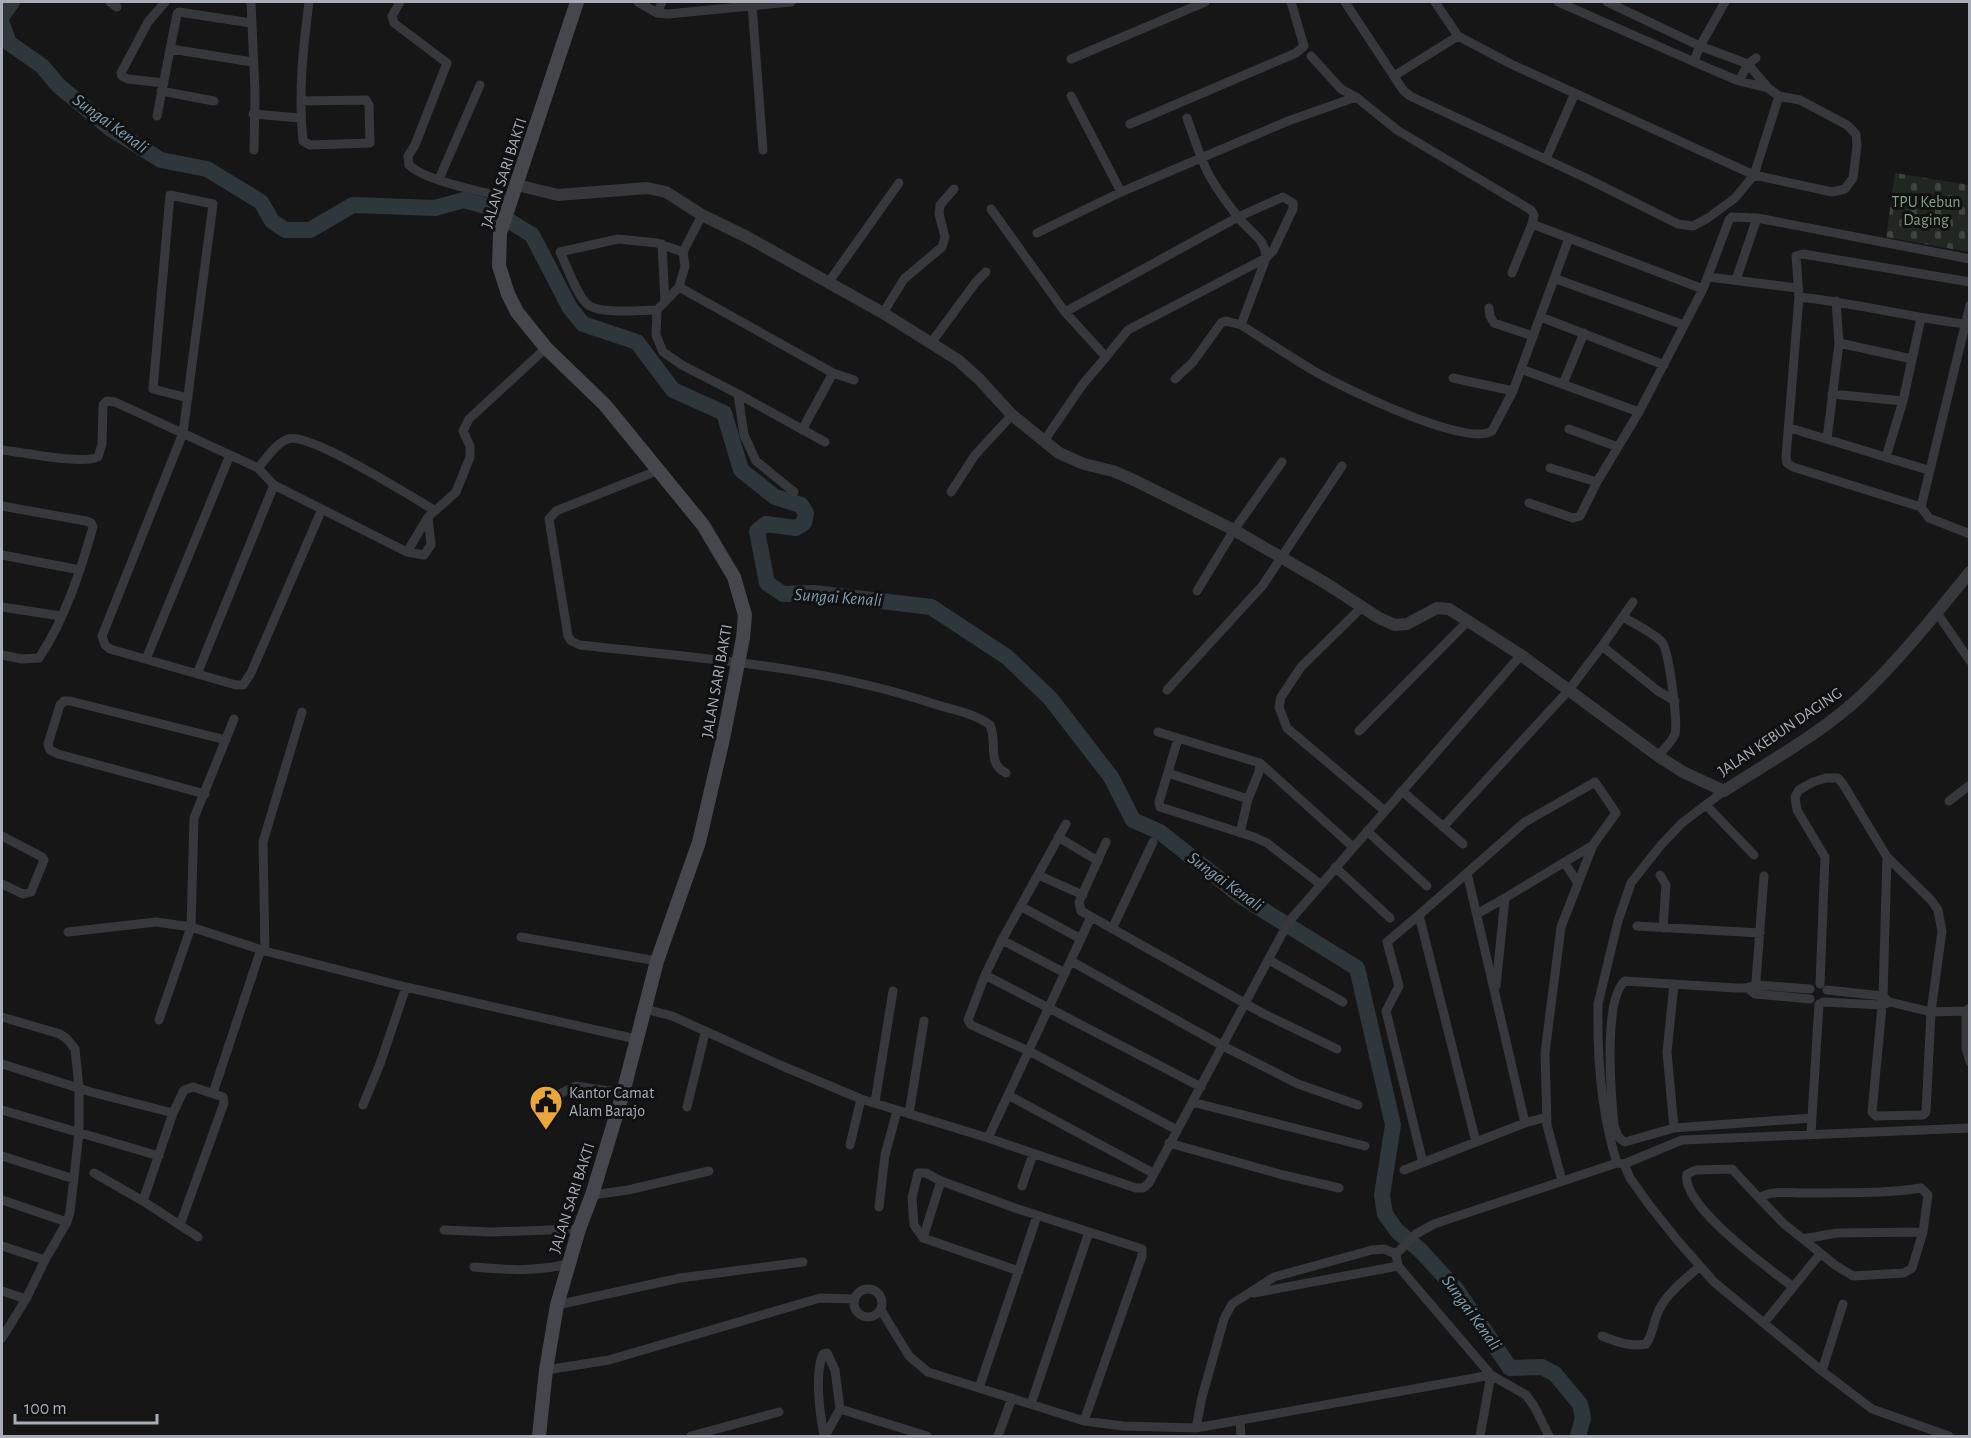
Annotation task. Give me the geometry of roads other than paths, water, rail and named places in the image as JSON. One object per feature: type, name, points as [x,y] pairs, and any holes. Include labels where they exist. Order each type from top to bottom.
[{"type":"main road","name":"JALAN SARI BAKTI","points":[[539,1437],[546,1370],[557,1305],[623,1093],[657,961],[699,842],[723,739],[743,638],[745,615],[734,577],[703,525],[605,405],[546,348],[518,312],[508,294],[499,266],[500,233],[577,2]]},
{"type":"street","points":[[165,2],[148,22],[121,73],[122,76],[214,101]]},
{"type":"street","points":[[251,2],[250,24],[255,92],[254,150]]},
{"type":"street","points":[[301,100],[366,100],[369,105],[370,143],[306,144],[303,141],[300,118],[303,51],[309,2]]},
{"type":"street","points":[[400,2],[392,6],[392,16],[396,25],[447,63],[415,145],[408,156],[409,165],[414,170],[440,180],[510,203]]},
{"type":"street","points":[[638,2],[657,13],[668,14],[730,4],[791,2]]},
{"type":"street","points":[[657,13],[662,2]]},
{"type":"street","points":[[1071,59],[1205,2]]},
{"type":"street","points":[[1130,124],[1296,53],[1304,46],[1291,2]]},
{"type":"street","points":[[1345,2],[1403,90],[1410,96],[1678,224],[1693,226],[1708,218],[1735,198],[1754,175],[1779,96]]},
{"type":"street","points":[[1435,2],[1458,36],[1511,64],[1754,175],[1832,192],[1845,189],[1853,178],[1857,146],[1856,134],[1847,124],[1800,100],[1779,96],[1768,88],[1739,81],[1558,2]]},
{"type":"street","points":[[1607,2],[1700,46],[1752,61],[1768,88]]},
{"type":"street","points":[[1694,61],[1725,2]]},
{"type":"street","points":[[752,5],[763,150]]},
{"type":"street","points":[[157,116],[177,14],[182,11],[250,24]]},
{"type":"street","points":[[1394,76],[1458,36]]},
{"type":"street","points":[[171,49],[252,62]]},
{"type":"street","points":[[1311,56],[1341,89],[1356,97],[1397,130],[1532,210],[1534,214],[1532,224],[1512,273]]},
{"type":"street","points":[[1739,81],[1752,61]]},
{"type":"street","points":[[440,180],[480,85]]},
{"type":"street","points":[[1546,159],[1575,93]]},
{"type":"street","points":[[1071,96],[1121,192]]},
{"type":"street","points":[[1037,233],[1121,192],[1288,121],[1356,97]]},
{"type":"street","points":[[253,114],[300,118]]},
{"type":"street","points":[[1187,118],[1210,176],[1238,217],[1261,239],[1266,250],[1266,258],[1241,325]]},
{"type":"street","points":[[828,283],[899,183]]},
{"type":"street","points":[[517,185],[558,195],[647,188],[666,192],[702,215],[883,314],[958,360],[1012,415],[1059,453],[1136,481],[1234,530],[1362,607],[1301,667],[1281,697],[1278,707],[1287,728],[1385,811]]},
{"type":"street","points":[[883,314],[904,279],[942,247],[945,237],[939,214],[940,205],[954,189]]},
{"type":"street","points":[[188,398],[153,389],[171,195],[213,204],[188,398],[183,433],[102,636],[105,645],[110,649],[236,686],[243,685],[322,509]]},
{"type":"street","points":[[1044,441],[1083,384],[1128,330],[1266,258],[1273,251],[1293,208],[1293,203],[1283,197],[1238,217],[1065,312]]},
{"type":"street","points":[[991,209],[1065,312],[1106,357]]},
{"type":"street","points":[[702,215],[683,252],[684,266],[679,286],[657,310],[656,335],[663,352],[682,365],[825,442]]},
{"type":"street","points":[[1529,503],[1573,518],[1580,516],[1597,482],[1639,412],[1703,289],[1732,217],[1757,218],[1970,259]]},
{"type":"street","points":[[1736,280],[1757,218]]},
{"type":"street","points":[[1532,224],[1703,289]]},
{"type":"street","points":[[1175,379],[1193,362],[1221,323],[1226,321],[1241,325],[1324,376],[1428,424],[1482,436],[1492,431],[1513,391],[1556,279],[1569,238]]},
{"type":"street","points":[[657,310],[600,310],[588,305],[560,252],[618,239],[662,244],[683,252]]},
{"type":"street","points":[[662,244],[665,302]]},
{"type":"street","points":[[1970,282],[1798,255],[1796,258],[1798,293],[1790,428],[1786,457],[1787,463],[1793,467],[1921,507],[1929,518],[1970,534]]},
{"type":"street","points":[[931,343],[986,272]]},
{"type":"street","points":[[1709,277],[1736,280],[1921,318],[1965,324]]},
{"type":"street","points":[[1556,279],[1684,325]]},
{"type":"street","points":[[679,286],[833,373],[854,380]]},
{"type":"street","points":[[1827,439],[1839,343],[1836,301]]},
{"type":"street","points":[[1921,507],[1928,470],[1970,305]]},
{"type":"street","points":[[1489,308],[1494,323],[1533,336]]},
{"type":"street","points":[[1541,317],[1664,364]]},
{"type":"street","points":[[1886,457],[1903,401],[1921,318]]},
{"type":"street","points":[[1563,384],[1584,333]]},
{"type":"street","points":[[1839,343],[1912,359]]},
{"type":"street","points":[[407,552],[431,514],[456,492],[470,457],[470,446],[463,431],[468,419],[546,348]]},
{"type":"street","points":[[1521,369],[1639,412]]},
{"type":"street","points":[[802,430],[833,373]]},
{"type":"street","points":[[1453,378],[1513,391]]},
{"type":"street","points":[[738,394],[744,435],[756,461],[794,492]]},
{"type":"street","points":[[1832,394],[1903,401]]},
{"type":"street","points":[[2,450],[92,460],[98,456],[102,444],[103,405],[107,401],[115,402],[258,468],[274,484],[407,552],[424,555],[429,550],[431,514]]},
{"type":"street","points":[[951,492],[975,454],[1012,415]]},
{"type":"street","points":[[1790,428],[1928,470]]},
{"type":"street","points":[[1569,429],[1618,447]]},
{"type":"street","points":[[258,468],[276,447],[288,439],[303,439],[347,460],[431,514]]},
{"type":"street","points":[[146,659],[231,455]]},
{"type":"street","points":[[1197,591],[1234,530],[1282,462]]},
{"type":"street","points":[[1167,690],[1263,585],[1342,466]]},
{"type":"street","points":[[1550,468],[1597,482]]},
{"type":"street","points":[[659,470],[551,514],[549,525],[570,641],[580,645],[737,662],[835,678],[900,693],[990,724],[993,731],[993,762],[1006,773]]},
{"type":"street","points":[[196,674],[274,484]]},
{"type":"street","points":[[2,506],[91,523],[93,527],[80,570],[61,616],[39,658],[22,659],[2,655]]},
{"type":"street","points":[[2,555],[80,570]]},
{"type":"street","name":"JALAN KEBUN DAGING","points":[[1362,607],[1395,626],[1407,624],[1431,610],[1449,609],[1521,655],[1658,756],[1683,772],[1724,791],[1826,724],[1859,698],[1937,613],[1970,572]]},
{"type":"street","points":[[1443,827],[1568,691],[1633,602]]},
{"type":"street","points":[[2,607],[61,616]]},
{"type":"street","points":[[1937,613],[1970,661]]},
{"type":"street","points":[[1623,617],[1663,644],[1675,701],[1674,735],[1658,756]]},
{"type":"street","points":[[1359,731],[1468,621]]},
{"type":"street","points":[[1602,646],[1658,691],[1675,701]]},
{"type":"street","points":[[645,1008],[672,1016],[705,1033],[861,1099],[988,1138],[1136,1188],[1143,1188],[1149,1183],[1282,934],[1293,918],[1320,884],[1521,655]]},
{"type":"street","points":[[205,794],[50,750],[48,744],[60,705],[64,701],[70,701],[226,740]]},
{"type":"street","points":[[213,1093],[263,950],[263,842],[302,712]]},
{"type":"street","points":[[159,1020],[190,927],[194,818],[234,719]]},
{"type":"street","points":[[1158,732],[1260,763],[1353,847]]},
{"type":"street","points":[[1178,739],[1159,802],[1163,810],[1240,832],[1267,843],[1320,884]]},
{"type":"street","points":[[1240,832],[1260,763]]},
{"type":"street","points":[[1168,773],[1248,799]]},
{"type":"street","points":[[1817,1002],[1828,996],[1824,987],[1826,862],[1823,852],[1797,810],[1795,797],[1799,790],[1813,782],[1826,778],[1838,778],[1887,857],[1931,900],[1938,910],[1942,931],[1931,1012],[1926,1112],[1923,1115],[1876,1116],[1872,1112],[1885,1001],[1887,857]]},
{"type":"street","points":[[1423,1163],[1386,1011],[1399,986],[1387,942],[1525,822],[1594,782],[1616,813],[1593,845],[1561,927],[1545,1053],[1547,1117],[1562,1181]]},
{"type":"street","points":[[1949,801],[1970,785]]},
{"type":"street","points":[[1402,791],[1463,844]]},
{"type":"street","points":[[1724,791],[1682,823],[1661,845],[1631,883],[1618,921],[1598,1004],[1602,1091],[1610,1140],[1620,1164],[1650,1206],[1714,1282],[1872,1409],[1949,1437]]},
{"type":"street","points":[[1706,805],[1754,855]]},
{"type":"street","points":[[1066,824],[1002,940],[985,975],[968,1020],[971,1024],[1029,1051],[1177,1130]]},
{"type":"street","points":[[1367,831],[1427,885]]},
{"type":"street","points":[[2,836],[44,860],[31,892],[23,894],[2,884]]},
{"type":"street","points":[[1058,837],[1098,861]]},
{"type":"street","points":[[1107,842],[1079,903],[1080,908],[1091,917],[1245,1003],[1337,1049]]},
{"type":"street","points":[[1112,929],[1153,842]]},
{"type":"street","points":[[1477,914],[1593,845]]},
{"type":"street","points":[[1564,862],[1578,883]]},
{"type":"street","points":[[1335,867],[1390,918]]},
{"type":"street","points":[[1467,873],[1525,1124]]},
{"type":"street","points":[[1038,875],[1083,895]]},
{"type":"street","points":[[1660,875],[1666,885],[1663,928]]},
{"type":"street","points":[[1756,989],[1764,876]]},
{"type":"street","points":[[1495,994],[1505,898]]},
{"type":"street","points":[[1022,907],[1081,939]]},
{"type":"street","points":[[1419,915],[1476,1142]]},
{"type":"street","points":[[988,1138],[1091,917]]},
{"type":"street","points":[[68,932],[156,922],[190,927],[263,950],[406,987],[636,1040]]},
{"type":"street","points":[[1637,926],[1760,933]]},
{"type":"street","points":[[521,937],[657,961]]},
{"type":"street","points":[[1002,940],[1065,973]]},
{"type":"street","points":[[1269,960],[1343,1002]]},
{"type":"street","points":[[1071,961],[1223,1046],[1298,1084],[1358,1105]]},
{"type":"street","points":[[985,975],[1201,1087]]},
{"type":"street","points":[[1812,1118],[1674,1128],[1625,1142],[1620,1139],[1613,1115],[1610,1041],[1613,1010],[1619,987],[1623,982],[1630,981],[1756,989],[1817,1002],[1885,1001]]},
{"type":"street","points":[[1674,984],[1667,1052],[1674,1128]]},
{"type":"street","points":[[363,1105],[406,987]]},
{"type":"street","points":[[1756,989],[1824,987],[1931,1012],[1968,1009],[1966,1048],[1970,1062]]},
{"type":"street","points":[[1810,988],[1817,1002],[1811,1133]]},
{"type":"street","points":[[875,1102],[893,991]]},
{"type":"street","points":[[3,1332],[26,1299],[67,1222],[74,1195],[79,1133],[79,1088],[75,1049],[72,1043],[60,1034],[5,1018]]},
{"type":"street","points":[[909,1114],[924,1021]]},
{"type":"street","points":[[687,1107],[705,1033]]},
{"type":"street","points":[[3,1064],[79,1088],[173,1113]]},
{"type":"street","points":[[551,1098],[576,1086],[623,1093]]},
{"type":"street","points":[[143,1201],[181,1093],[188,1087],[223,1097],[224,1103],[180,1225]]},
{"type":"street","points":[[1008,1095],[1153,1173]]},
{"type":"street","points":[[850,1146],[861,1099]]},
{"type":"street","points":[[1192,1102],[1365,1146]]},
{"type":"street","points":[[2,1110],[159,1156]]},
{"type":"street","points":[[879,1207],[885,1155],[897,1111]]},
{"type":"street","points":[[1404,1170],[1547,1117]]},
{"type":"street","points":[[1549,1437],[1526,1395],[1491,1375],[1398,1266],[1398,1251],[1416,1234],[1434,1224],[1620,1164],[1682,1140],[1970,1128]]},
{"type":"street","points":[[1169,1143],[1282,1175],[1339,1188]]},
{"type":"street","points":[[1022,1186],[1033,1154]]},
{"type":"street","points":[[2,1156],[74,1179]]},
{"type":"street","points":[[1759,1198],[1771,1193],[1845,1191],[1872,1193],[1921,1188],[1928,1195],[1923,1232],[1912,1268],[1904,1273],[1853,1276],[1820,1254],[1784,1224],[1759,1198],[1732,1169],[1696,1170],[1688,1174],[1686,1179],[1691,1192],[1707,1214],[1731,1238],[1792,1287]]},
{"type":"street","points":[[592,1195],[628,1190],[709,1171]]},
{"type":"street","points":[[94,1173],[143,1201],[198,1237]]},
{"type":"street","points":[[1019,1271],[923,1238],[914,1225],[912,1198],[918,1173],[926,1173],[941,1181],[1037,1216],[1142,1249],[1142,1256],[1084,1420]]},
{"type":"street","points":[[923,1238],[941,1181]]},
{"type":"street","points":[[2,1200],[67,1222]]},
{"type":"street","points":[[979,1388],[1037,1216]]},
{"type":"street","points":[[444,1230],[491,1232],[579,1229]]},
{"type":"street","points":[[1031,1404],[1089,1232]]},
{"type":"street","points":[[1803,1239],[1837,1233],[1923,1232]]},
{"type":"street","points":[[2,1246],[45,1260]]},
{"type":"street","points":[[1196,1428],[1202,1397],[1224,1319],[1232,1304],[1274,1277],[1372,1250],[1398,1251]]},
{"type":"street","points":[[1764,1323],[1820,1254]]},
{"type":"street","points":[[557,1305],[680,1278],[803,1262]]},
{"type":"street","points":[[474,1267],[524,1271],[543,1270],[568,1264]]},
{"type":"street","points":[[1249,1294],[1398,1266]]},
{"type":"street","points":[[1602,1336],[1629,1345],[1646,1344],[1652,1336],[1660,1306],[1670,1293],[1700,1266]]},
{"type":"street","points":[[854,1299],[862,1290],[874,1289],[882,1298],[881,1310],[909,1356],[928,1372],[1084,1420],[1123,1426],[1196,1428],[1491,1375]]},
{"type":"street","points":[[2,1291],[26,1299]]},
{"type":"street","points":[[546,1370],[609,1360],[820,1298],[854,1299]]},
{"type":"street","points":[[854,1299],[856,1310],[865,1317],[877,1314],[881,1310]]},
{"type":"street","points":[[1822,1371],[1843,1304]]},
{"type":"street","points":[[825,1353],[828,1354],[835,1370],[840,1409],[825,1437],[819,1397],[820,1361],[825,1353]]},
{"type":"street","points":[[1480,1437],[1491,1375]]},
{"type":"street","points":[[998,1437],[1012,1398]]},
{"type":"street","points":[[840,1409],[927,1437]]},
{"type":"street","points":[[691,1437],[779,1412]]},
{"type":"street","points":[[1240,1420],[1240,1437]]},
{"type":"waterway","name":"Sungai Kenali","points":[[2,16],[12,2]]},
{"type":"waterway","name":"Sungai Kenali","points":[[2,24],[9,43],[42,66],[59,86],[111,129],[161,160],[207,169],[261,202],[272,221],[285,230],[310,230],[353,205],[435,208],[464,200],[485,206],[532,235],[570,308],[583,324],[637,342],[673,390],[724,413],[741,470],[775,497],[801,505],[806,513],[804,523],[796,528],[766,524],[757,531],[767,583],[783,594],[814,593],[931,607],[1007,657],[1050,698],[1111,777],[1133,820],[1160,832],[1242,897],[1357,968],[1393,1125],[1382,1195],[1385,1214],[1397,1231],[1420,1250],[1456,1289],[1510,1368],[1542,1367],[1555,1374],[1580,1404],[1583,1418],[1578,1436]]},
{"type":"place","name":"Kantor Camat Alam Barajo","points":[[546,1131]]},
{"type":"park label","name":"TPU Kebun Daging","points":[[1926,211]]}]
